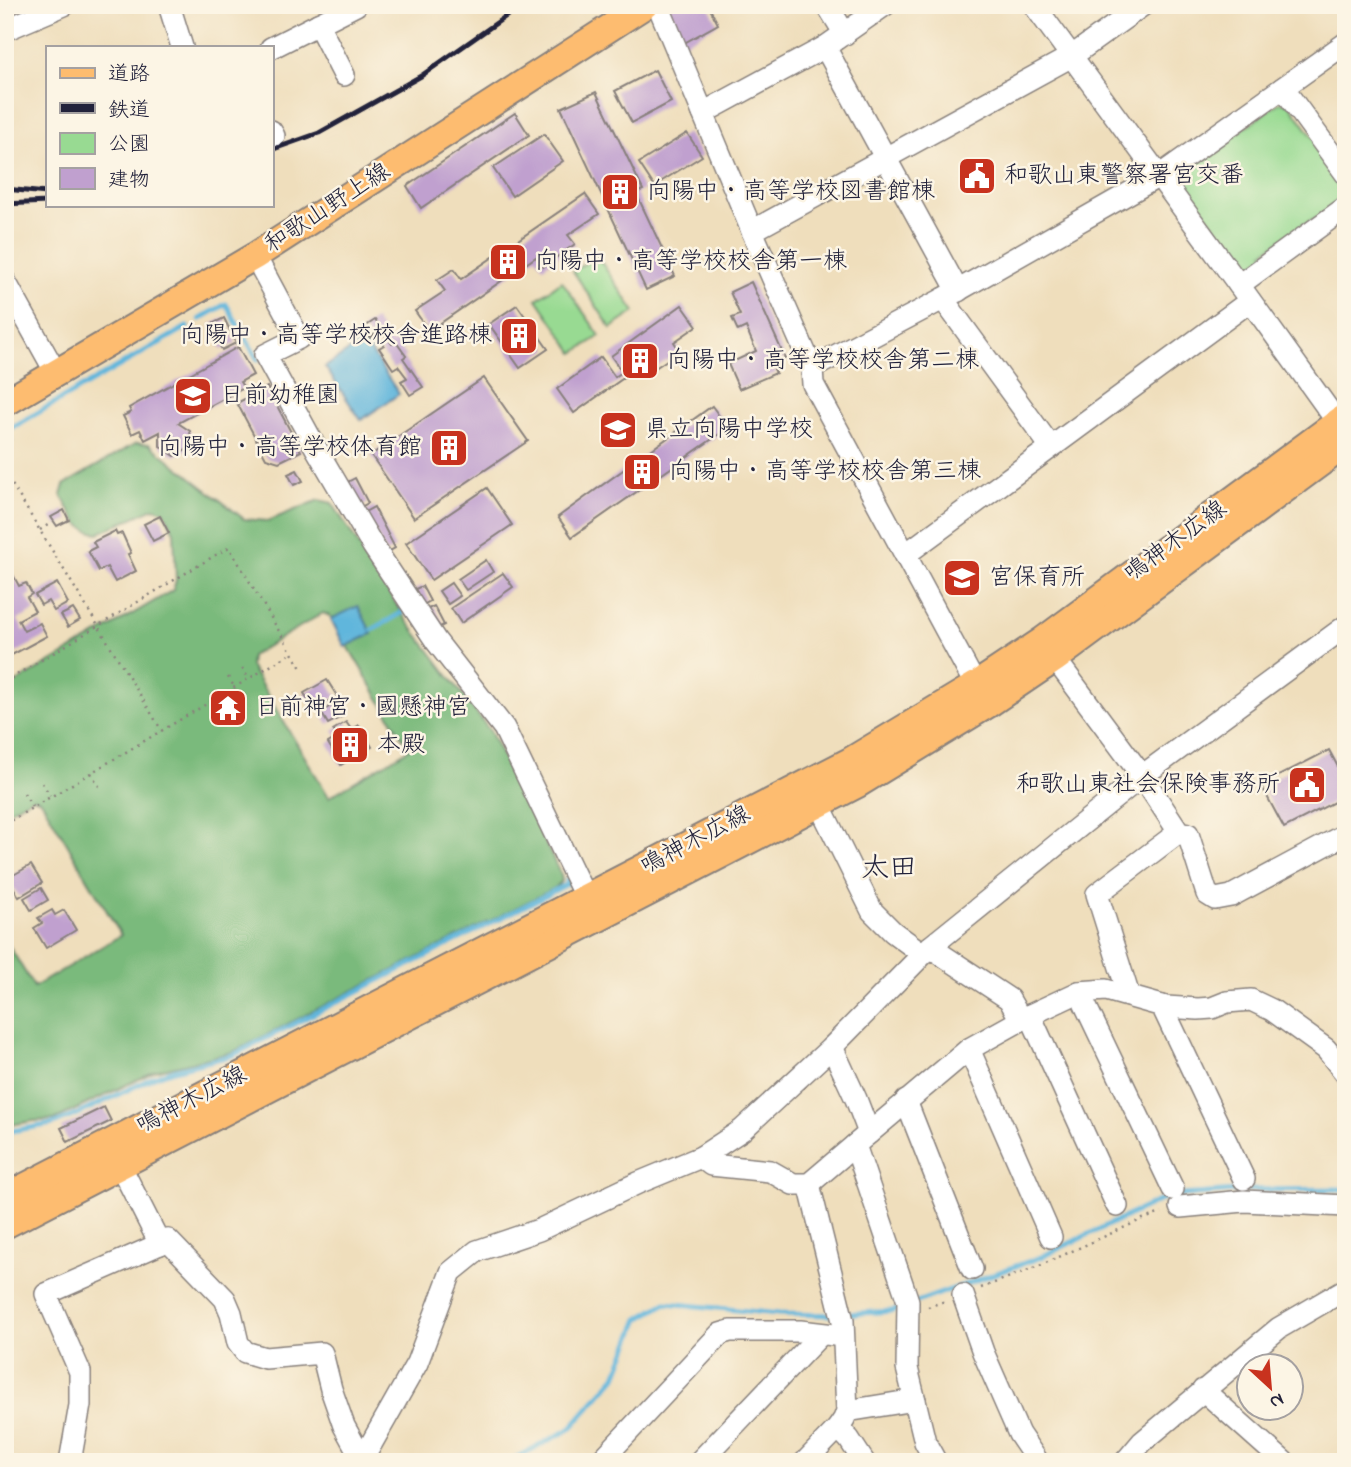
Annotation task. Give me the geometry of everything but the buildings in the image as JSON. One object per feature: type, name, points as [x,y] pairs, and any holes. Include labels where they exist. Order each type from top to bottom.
[{"type":"main road","name":"和歌山野上線","points":[[5,403],[255,256],[645,5]]},
{"type":"main road","name":"鳴神木広線","points":[[5,1197],[591,909],[858,784],[981,695],[1049,650],[1344,429]]},
{"type":"main road","name":"鳴神木広線","points":[[5,1225],[591,909],[850,761],[981,695]]},
{"type":"street","points":[[5,30],[64,5]]},
{"type":"street","points":[[169,5],[182,46]]},
{"type":"street","points":[[658,5],[812,368],[813,384],[981,695]]},
{"type":"street","points":[[827,5],[845,34]]},
{"type":"street","points":[[703,113],[825,47],[886,5]]},
{"type":"street","points":[[1034,5],[1344,429]]},
{"type":"street","points":[[752,231],[1072,56],[1143,5]]},
{"type":"street","points":[[273,47],[346,7]]},
{"type":"street","points":[[318,24],[344,75]]},
{"type":"street","points":[[812,368],[951,295],[1159,177],[1346,43]]},
{"type":"street","points":[[825,47],[887,158],[951,295],[1051,447]]},
{"type":"street","points":[[1283,88],[1346,174]]},
{"type":"street","points":[[906,554],[1051,447],[1245,293],[1346,207]]},
{"type":"street","points":[[255,256],[299,338],[265,355],[373,546],[436,641],[504,728],[591,909]]},
{"type":"street","points":[[5,281],[56,373]]},
{"type":"street","points":[[361,1460],[417,1363],[451,1272],[477,1251],[539,1230],[638,1183],[701,1157],[742,1130],[832,1047],[927,951],[1142,776],[1346,626]]},
{"type":"street","points":[[1049,650],[1142,776],[1178,832],[1188,834],[1207,894],[1215,898],[1231,896],[1346,834]]},
{"type":"street","points":[[819,804],[872,911],[893,932],[1009,999],[1025,1017],[1117,1206]]},
{"type":"street","points":[[1129,996],[1097,894],[1178,832]]},
{"type":"street","points":[[701,1157],[711,1165],[770,1171],[793,1184],[809,1184],[969,1049],[1025,1017],[1079,992],[1094,990],[1106,990],[1162,1006],[1198,1009],[1251,1000],[1272,1010],[1326,1049],[1346,1074]]},
{"type":"street","points":[[1079,992],[1177,1198],[1346,1206]]},
{"type":"street","points":[[1162,1006],[1244,1179]]},
{"type":"street","points":[[832,1047],[856,1100],[862,1139],[908,1301],[907,1368],[925,1443],[936,1462]]},
{"type":"street","points":[[969,1049],[1051,1237]]},
{"type":"street","points":[[906,1101],[972,1269]]},
{"type":"street","points":[[120,1165],[160,1244]]},
{"type":"street","points":[[809,1184],[843,1321],[842,1420],[849,1439],[864,1462]]},
{"type":"street","points":[[70,1462],[80,1405],[80,1372],[46,1294],[168,1240],[225,1299],[238,1343],[245,1352],[265,1358],[322,1353],[344,1426],[361,1460]]},
{"type":"street","points":[[1125,1462],[1142,1442],[1279,1328],[1346,1289]]},
{"type":"street","points":[[963,1295],[983,1352],[1019,1434],[1038,1462]]},
{"type":"street","points":[[600,1462],[720,1334],[730,1331],[800,1331],[843,1336]]},
{"type":"street","points":[[699,1462],[821,1334]]},
{"type":"street","points":[[1203,1391],[1284,1462]]},
{"type":"street","points":[[805,1462],[842,1420],[915,1400]]},
{"type":"path","points":[[5,473],[162,731]]},
{"type":"path","points":[[40,530],[51,523]]},
{"type":"path","points":[[5,682],[229,547],[301,668]]},
{"type":"path","points":[[5,824],[292,653]]},
{"type":"path","points":[[242,668],[249,679]]},
{"type":"path","points":[[228,677],[235,688]]},
{"type":"path","points":[[220,696],[230,713]]},
{"type":"path","points":[[91,773],[100,788]]},
{"type":"path","points":[[42,783],[50,797]]},
{"type":"path","points":[[24,793],[32,807]]},
{"type":"path","points":[[908,1314],[1039,1266],[1143,1219],[1177,1198]]},
{"type":"green space","points":[[1280,102],[1289,104],[1346,182],[1346,203],[1301,226],[1264,252],[1267,258],[1252,268],[1244,267],[1181,180],[1184,172]]},
{"type":"green space","points":[[597,256],[635,312],[611,328],[573,271]]},
{"type":"green space","points":[[562,281],[600,336],[574,353],[537,299]]},
{"type":"green space","name":"日前神宮・國懸神宮","points":[[136,443],[149,444],[244,519],[268,521],[319,500],[332,503],[405,618],[490,731],[562,881],[555,888],[233,1052],[155,1071],[54,1120],[5,1126],[5,939],[34,987],[121,935],[41,800],[33,797],[5,813],[5,689],[173,590],[176,580],[174,532],[164,511],[154,508],[99,533],[92,532],[80,525],[72,514],[61,495],[64,485]],"holes":[[[323,613],[330,616],[409,749],[329,797],[250,666],[251,656]]]},
{"type":"water","points":[[364,341],[399,394],[361,420],[325,367]]},
{"type":"water","points":[[358,606],[372,634],[345,647],[331,619]]},
{"type":"waterway","points":[[200,319],[226,304],[258,360]]},
{"type":"waterway","points":[[5,443],[11,440],[6,431],[187,327]]},
{"type":"waterway","points":[[372,630],[405,611],[402,607]]},
{"type":"waterway","points":[[5,1132],[53,1124],[154,1077],[233,1055],[569,883],[567,880]]},
{"type":"waterway","points":[[914,1303],[1041,1257],[1169,1196],[1249,1190],[1346,1189]]},
{"type":"waterway","points":[[508,1462],[570,1429],[616,1376],[639,1319],[666,1303],[779,1314],[836,1315]]},
{"type":"waterway","points":[[845,1314],[893,1311],[901,1308]]},
{"type":"railway","points":[[273,149],[319,133],[421,76],[522,5]]},
{"type":"railway","points":[[5,189],[46,193]]},
{"type":"railway","points":[[5,204],[46,202]]},
{"type":"place","name":"和歌山東警察署宮交番","points":[[977,176]]},
{"type":"place","name":"向陽中・高等学校図書館棟","points":[[620,192]]},
{"type":"place","name":"向陽中・高等学校校舎第一棟","points":[[508,262]]},
{"type":"place","name":"向陽中・高等学校校舎進路棟","points":[[519,336]]},
{"type":"place","name":"向陽中・高等学校校舎第二棟","points":[[640,361]]},
{"type":"place","name":"日前幼稚園","points":[[193,396]]},
{"type":"place","name":"県立向陽中学校","points":[[618,430]]},
{"type":"place","name":"向陽中・高等学校体育館","points":[[449,448]]},
{"type":"place","name":"向陽中・高等学校校舎第三棟","points":[[642,472]]},
{"type":"place","name":"宮保育所","points":[[962,578]]},
{"type":"place","name":"日前神宮・國懸神宮","points":[[228,708]]},
{"type":"place","name":"本殿","points":[[350,745]]},
{"type":"place","name":"和歌山東社会保険事務所","points":[[1307,785]]},
{"type":"district","name":"太田","points":[[889,869]]}]
